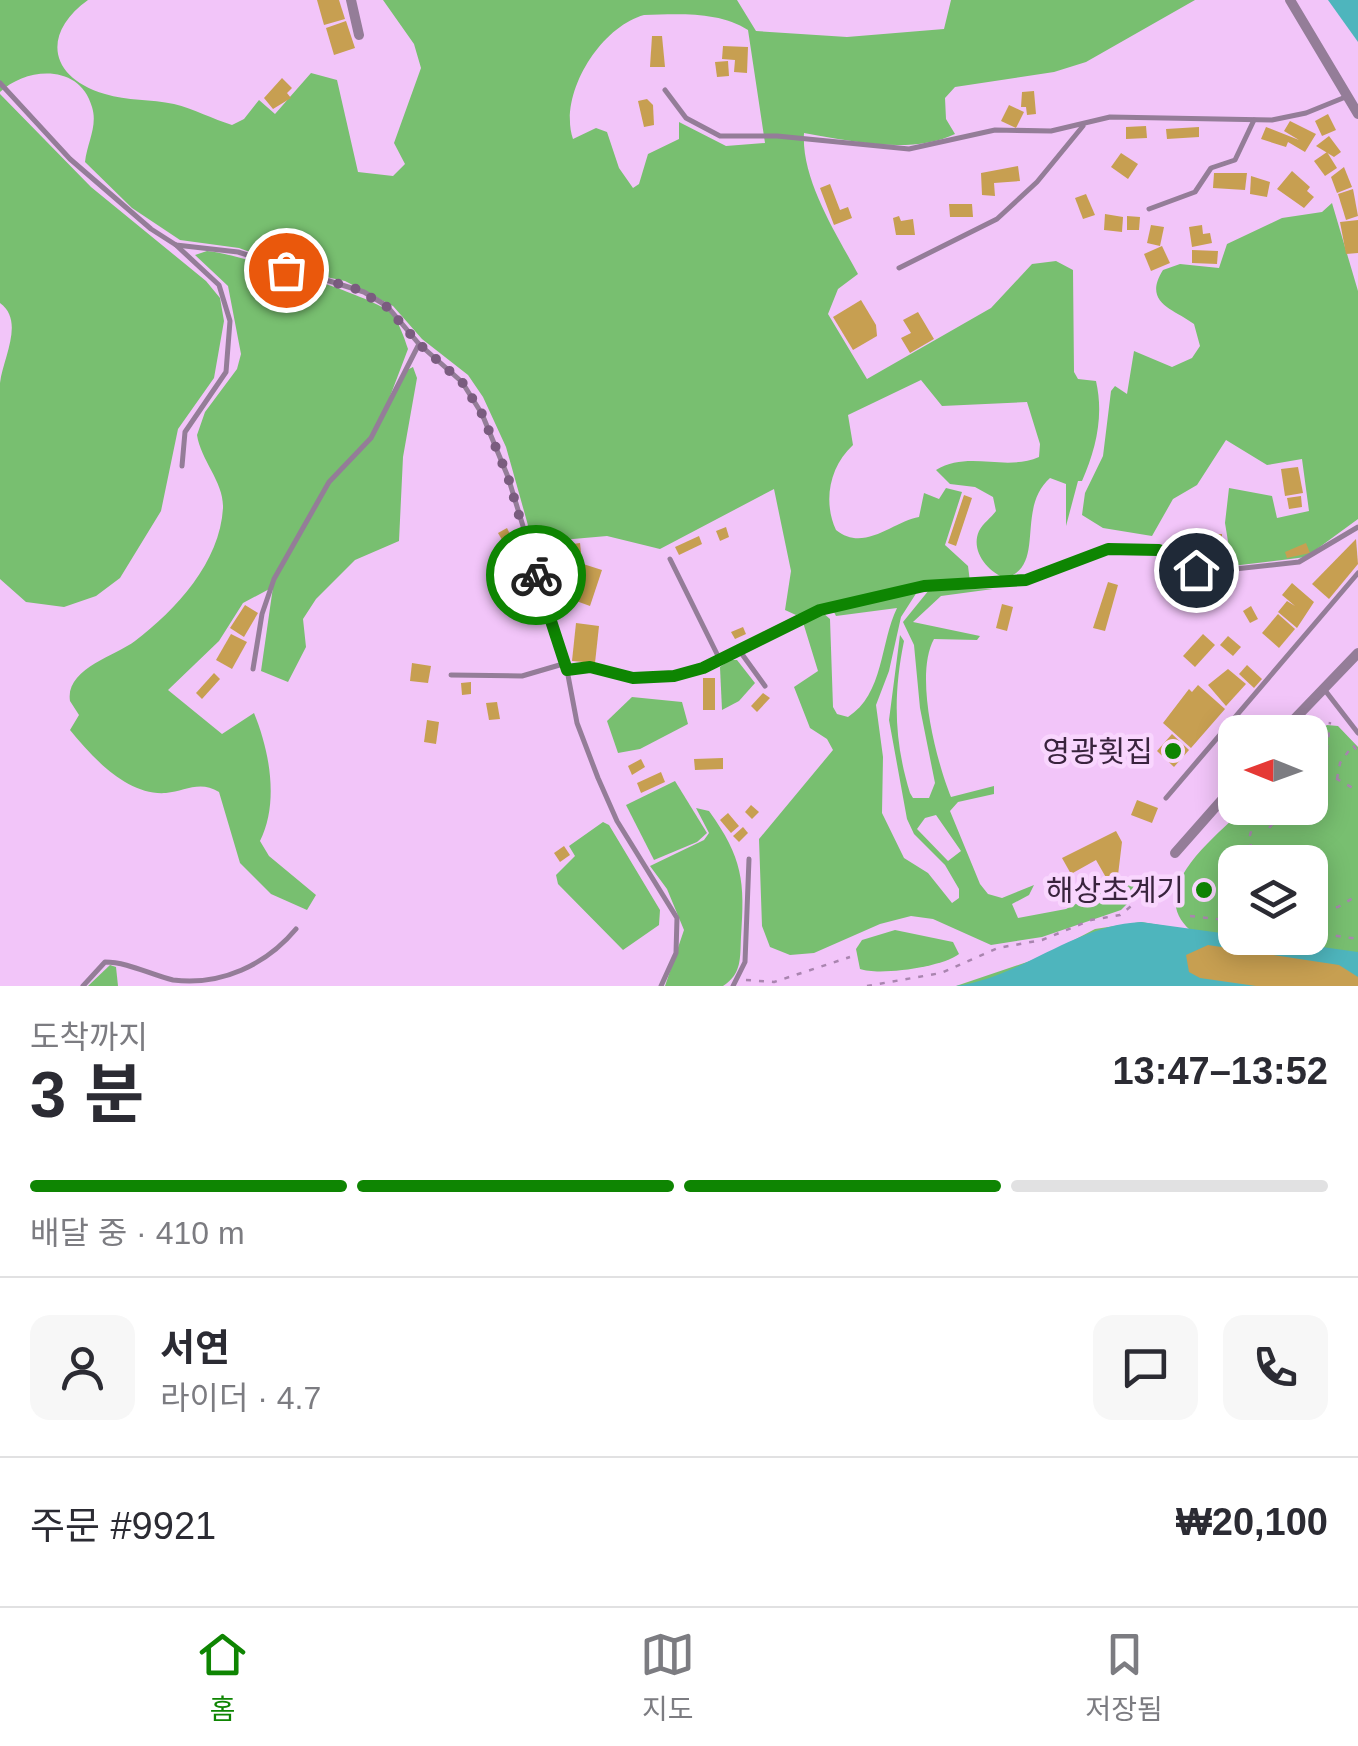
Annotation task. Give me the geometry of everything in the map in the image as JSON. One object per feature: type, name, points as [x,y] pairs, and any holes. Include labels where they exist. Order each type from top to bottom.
[{"type":"street","points":[[351,0],[359,35]]},
{"type":"street","points":[[1290,0],[1358,114]]},
{"type":"street","points":[[1299,715],[1358,654]]},
{"type":"street","points":[[1175,853],[1218,804]]},
{"type":"lane","points":[[0,83],[100,187],[138,220],[176,245],[219,284],[230,321],[226,372],[185,432],[182,466]]},
{"type":"lane","points":[[666,90],[686,118],[730,138],[777,136],[909,149],[996,130],[1083,126],[1110,117],[1254,120],[1306,113],[1348,96]]},
{"type":"lane","points":[[1148,209],[1195,192],[1211,168],[1236,160],[1254,120]]},
{"type":"lane","points":[[899,268],[997,219],[1029,191],[1083,126]]},
{"type":"lane","points":[[176,245],[238,252],[300,275],[354,288],[386,306],[419,344],[453,372],[482,414],[508,477],[565,667],[577,723],[616,822],[677,918],[676,952],[661,986]]},
{"type":"lane","points":[[253,669],[262,614],[274,579],[330,482],[372,438],[419,344]]},
{"type":"lane","points":[[451,675],[522,676],[565,667],[590,667],[633,678],[660,679],[720,660],[820,610],[924,586],[1026,580],[1108,549],[1159,550],[1196,570],[1218,572],[1308,559],[1358,527]]},
{"type":"lane","points":[[670,559],[720,660]]},
{"type":"lane","points":[[1166,798],[1358,572]]},
{"type":"lane","points":[[739,650],[765,686]]},
{"type":"lane","points":[[1324,689],[1358,733]]},
{"type":"lane","points":[[732,986],[740,978],[750,902],[749,859]]},
{"type":"lane","points":[[84,986],[105,962],[174,980],[219,982],[264,960],[296,929]]},
{"type":"path","points":[[1328,740],[1330,722]]},
{"type":"path","points":[[1338,780],[1340,764],[1353,745],[1358,752]]},
{"type":"path","points":[[1328,777],[1358,790]]},
{"type":"path","points":[[1328,908],[1338,907],[1358,895]]},
{"type":"path","points":[[868,986],[942,973],[998,948],[1042,940],[1092,920],[1120,914],[1135,903]]},
{"type":"path","points":[[1190,916],[1218,920]]},
{"type":"path","points":[[1328,935],[1358,939]]},
{"type":"path","points":[[740,978],[774,982],[850,956]]},
{"type":"shaded area","points":[[0,0],[88,0],[63,26],[58,40],[62,65],[86,86],[113,96],[174,104],[232,125],[244,119],[259,100],[275,114],[311,73],[337,80],[358,172],[393,176],[405,164],[394,143],[421,68],[414,44],[383,0],[737,0],[756,31],[847,37],[944,29],[951,0],[1195,0],[1086,62],[1054,72],[955,87],[945,98],[946,119],[955,134],[938,140],[900,145],[804,133],[814,188],[858,274],[838,289],[828,314],[867,379],[991,308],[1032,264],[1056,261],[1073,270],[1074,372],[1078,379],[1096,381],[1099,420],[1095,445],[1082,481],[1078,481],[1066,526],[1066,484],[1050,478],[1034,505],[1025,562],[1018,572],[1005,578],[987,566],[977,546],[979,531],[996,511],[993,497],[975,487],[950,484],[936,470],[961,462],[1013,463],[1039,457],[1040,444],[1027,402],[942,406],[921,380],[848,415],[853,445],[838,464],[829,497],[836,530],[857,538],[879,534],[919,517],[924,493],[939,499],[946,488],[962,492],[945,545],[968,566],[970,582],[909,585],[796,615],[785,610],[791,571],[774,489],[660,549],[607,536],[539,542],[531,536],[506,447],[483,397],[468,375],[422,339],[393,306],[345,281],[307,273],[239,248],[180,240],[132,208],[85,162],[94,114],[86,93],[64,76],[37,74],[0,92]],"holes":[[[644,15],[711,17],[748,30],[765,143],[726,146],[679,122],[679,139],[648,154],[639,184],[633,188],[619,168],[607,132],[596,128],[573,139],[572,103],[586,65],[612,33]]]},
{"type":"shaded area","points":[[1328,0],[1358,0],[1358,42]]},
{"type":"shaded area","points":[[0,94],[91,187],[206,281],[220,298],[224,321],[214,378],[178,429],[161,511],[120,578],[96,596],[64,607],[26,602],[0,579],[0,383],[12,330],[7,311],[0,303]]},
{"type":"shaded area","points":[[1332,203],[1358,291],[1358,519],[1306,557],[1232,566],[1225,523],[1229,488],[1272,496],[1277,518],[1309,511],[1302,459],[1267,465],[1226,440],[1197,485],[1173,499],[1152,536],[1103,528],[1082,515],[1085,493],[1103,456],[1111,391],[1115,386],[1127,394],[1134,351],[1172,367],[1192,358],[1200,346],[1194,324],[1158,298],[1157,281],[1163,270],[1180,264],[1219,268],[1227,244],[1282,218],[1322,212]]},
{"type":"shaded area","points":[[207,251],[303,276],[359,296],[391,313],[408,349],[383,415],[407,370],[413,367],[417,378],[403,457],[399,541],[355,560],[316,599],[303,619],[306,647],[288,682],[261,671],[273,587],[243,603],[219,641],[168,690],[222,734],[254,713],[264,744],[271,794],[260,841],[269,856],[316,895],[307,910],[271,894],[240,863],[219,792],[205,787],[166,793],[138,788],[100,763],[70,730],[79,715],[70,701],[75,680],[135,641],[166,615],[205,566],[220,528],[222,498],[197,435],[205,412],[237,369],[241,354],[228,286],[195,255]]},
{"type":"shaded area","points":[[993,589],[941,596],[913,622],[980,636],[977,640],[934,639],[926,674],[929,718],[951,797],[994,786],[994,794],[958,802],[950,811],[980,884],[988,894],[1002,898],[1034,885],[1029,895],[1012,904],[1018,918],[1066,909],[1126,878],[1137,884],[1137,894],[1121,910],[1042,937],[991,945],[933,919],[911,916],[880,924],[814,953],[790,955],[770,947],[762,926],[759,839],[833,750],[827,739],[810,728],[794,687],[818,671],[802,619],[823,613],[830,619],[833,707],[837,714],[848,717],[860,707],[875,682],[897,608],[836,616],[834,612],[917,592],[901,617],[889,671],[876,705],[883,757],[882,813],[904,858],[928,873],[952,903],[959,898],[959,889],[945,865],[914,834],[907,819],[889,720],[900,635],[904,641],[897,699],[901,755],[913,798],[929,798],[935,783],[920,708],[914,645],[903,622],[929,590]],"holes":[[[936,815],[961,851],[948,861],[917,829],[925,818]]]},
{"type":"shaded area","points":[[737,660],[755,683],[739,701],[722,710],[720,667]]},
{"type":"shaded area","points":[[632,697],[682,702],[688,724],[640,749],[618,753],[607,721]]},
{"type":"shaded area","points":[[1328,725],[1338,726],[1358,747],[1358,986],[956,986],[1042,957],[1095,929],[1141,922],[1190,930],[1178,914],[1175,898],[1189,865],[1226,825],[1328,825]]},
{"type":"shaded area","points":[[675,781],[707,833],[697,842],[654,860],[626,805]]},
{"type":"shaded area","points":[[696,808],[709,811],[735,857],[742,885],[740,959],[734,976],[723,986],[665,986],[684,930],[667,889],[650,866],[704,840],[709,833]]},
{"type":"shaded area","points":[[603,822],[609,825],[660,910],[659,925],[623,950],[558,884],[556,875],[575,856],[569,846]]},
{"type":"shaded area","points":[[1141,922],[1218,933],[1218,955],[1328,955],[1328,948],[1358,952],[1358,986],[956,986],[1003,973],[1070,941],[1117,925]]},
{"type":"shaded area","points":[[895,930],[953,942],[959,954],[911,969],[860,969],[856,949],[862,940]]},
{"type":"shaded area","points":[[110,965],[116,967],[118,986],[88,986]]},
{"type":"building","points":[[317,0],[339,0],[345,19],[324,25]]},
{"type":"building","points":[[346,21],[355,48],[334,55],[326,28]]},
{"type":"building","points":[[652,36],[662,36],[665,67],[650,67]]},
{"type":"building","points":[[723,46],[748,47],[747,73],[734,72],[735,60],[722,59]]},
{"type":"building","points":[[728,61],[729,76],[717,77],[715,62]]},
{"type":"building","points":[[282,78],[292,88],[287,93],[291,98],[273,109],[264,98]]},
{"type":"building","points":[[1034,91],[1036,114],[1027,115],[1026,107],[1021,107],[1022,92]]},
{"type":"building","points":[[647,99],[653,105],[654,125],[644,127],[638,101]]},
{"type":"building","points":[[1009,105],[1024,112],[1016,128],[1001,121]]},
{"type":"building","points":[[1328,114],[1336,130],[1322,136],[1315,121]]},
{"type":"building","points":[[1290,121],[1316,134],[1305,152],[1288,142],[1286,147],[1261,139],[1266,127],[1299,140],[1284,131]]},
{"type":"building","points":[[1146,126],[1147,138],[1126,139],[1126,127]]},
{"type":"building","points":[[1199,127],[1199,137],[1167,139],[1166,129]]},
{"type":"building","points":[[1329,136],[1341,152],[1334,157],[1316,146]]},
{"type":"building","points":[[1327,152],[1337,168],[1325,176],[1314,161]]},
{"type":"building","points":[[1121,153],[1138,164],[1128,179],[1111,167]]},
{"type":"building","points":[[1018,166],[1020,181],[994,183],[995,196],[982,195],[981,173]]},
{"type":"building","points":[[1344,167],[1352,187],[1337,193],[1331,177]]},
{"type":"building","points":[[1292,171],[1310,187],[1307,191],[1314,197],[1304,208],[1277,189]]},
{"type":"building","points":[[1214,173],[1247,173],[1245,190],[1213,188]]},
{"type":"building","points":[[1251,176],[1270,182],[1267,197],[1250,194]]},
{"type":"building","points":[[830,184],[840,210],[848,207],[852,218],[834,225],[820,188]]},
{"type":"building","points":[[1353,189],[1358,216],[1346,220],[1338,194]]},
{"type":"building","points":[[1086,194],[1095,215],[1083,219],[1075,198]]},
{"type":"building","points":[[949,204],[972,204],[973,217],[950,217]]},
{"type":"building","points":[[1105,214],[1123,217],[1122,232],[1104,230]]},
{"type":"building","points":[[899,216],[901,221],[913,219],[915,235],[896,235],[893,218]]},
{"type":"building","points":[[1127,216],[1140,217],[1139,230],[1127,230]]},
{"type":"building","points":[[1358,220],[1358,253],[1346,254],[1340,222]]},
{"type":"building","points":[[1151,225],[1164,227],[1160,246],[1147,243]]},
{"type":"building","points":[[1202,225],[1203,234],[1210,233],[1212,243],[1192,247],[1189,227]]},
{"type":"building","points":[[1162,246],[1170,263],[1151,271],[1144,254]]},
{"type":"building","points":[[1192,250],[1218,251],[1217,264],[1192,263]]},
{"type":"building","points":[[861,300],[876,325],[877,336],[853,350],[833,317]]},
{"type":"building","points":[[918,312],[934,339],[910,353],[901,338],[911,333],[903,320]]},
{"type":"building","points":[[1298,467],[1303,493],[1285,496],[1281,469]]},
{"type":"building","points":[[964,495],[972,498],[956,546],[948,543]]},
{"type":"building","points":[[1301,496],[1302,507],[1289,509],[1287,498]]},
{"type":"building","points":[[726,527],[729,537],[720,541],[716,531]]},
{"type":"building","points":[[507,528],[516,546],[508,550],[498,533]]},
{"type":"building","points":[[1200,534],[1222,534],[1222,557],[1217,561],[1200,560]]},
{"type":"building","points":[[699,536],[702,544],[679,555],[675,547]]},
{"type":"building","points":[[1356,539],[1358,564],[1329,599],[1312,584]]},
{"type":"building","points":[[580,543],[581,552],[551,556],[550,547]]},
{"type":"building","points":[[1306,543],[1310,553],[1287,558],[1285,552]]},
{"type":"building","points":[[580,563],[602,570],[590,606],[568,598]]},
{"type":"building","points":[[1108,582],[1118,585],[1105,631],[1093,628]]},
{"type":"building","points":[[1292,583],[1314,602],[1297,628],[1278,612],[1287,601],[1295,606],[1282,595]]},
{"type":"building","points":[[1002,604],[1013,607],[1007,631],[996,628]]},
{"type":"building","points":[[245,605],[258,613],[244,637],[230,628]]},
{"type":"building","points":[[1251,606],[1258,619],[1250,623],[1243,611]]},
{"type":"building","points":[[1278,614],[1295,629],[1279,648],[1262,633]]},
{"type":"building","points":[[576,623],[599,626],[595,663],[572,661]]},
{"type":"building","points":[[743,627],[746,634],[735,639],[731,632]]},
{"type":"building","points":[[231,634],[247,642],[232,669],[216,660]]},
{"type":"building","points":[[1203,634],[1215,645],[1195,667],[1183,656]]},
{"type":"building","points":[[1228,636],[1241,647],[1233,656],[1220,645]]},
{"type":"building","points":[[412,663],[431,666],[428,683],[410,681]]},
{"type":"building","points":[[1247,665],[1262,679],[1254,688],[1239,674]]},
{"type":"building","points":[[1228,669],[1246,684],[1226,706],[1208,685]]},
{"type":"building","points":[[214,673],[220,679],[202,699],[196,693]]},
{"type":"building","points":[[703,678],[715,678],[715,710],[703,710]]},
{"type":"building","points":[[471,682],[471,694],[462,695],[461,683]]},
{"type":"building","points":[[1198,685],[1225,709],[1191,748],[1163,723],[1189,689],[1192,692]]},
{"type":"building","points":[[763,693],[770,698],[757,712],[751,706]]},
{"type":"building","points":[[497,702],[500,719],[489,720],[486,703]]},
{"type":"building","points":[[427,720],[439,722],[436,744],[424,742]]},
{"type":"building","name":"영광횟집","points":[[1172,734],[1189,750],[1174,767],[1157,751]]},
{"type":"building","points":[[723,758],[723,769],[695,770],[694,759]]},
{"type":"building","points":[[641,759],[645,767],[632,775],[628,766]]},
{"type":"building","points":[[661,772],[665,782],[641,793],[637,783]]},
{"type":"building","points":[[1137,800],[1158,808],[1152,823],[1131,815]]},
{"type":"building","points":[[751,805],[759,812],[752,819],[745,812]]},
{"type":"building","points":[[728,813],[739,826],[731,833],[720,820]]},
{"type":"building","points":[[743,827],[748,833],[739,842],[733,836]]},
{"type":"building","points":[[1116,831],[1122,842],[1118,875],[1108,881],[1096,860],[1071,874],[1062,858]]},
{"type":"building","points":[[564,846],[570,855],[560,862],[554,853]]},
{"type":"building","points":[[1208,945],[1218,947],[1218,955],[1274,955],[1339,965],[1358,977],[1358,986],[1256,986],[1200,978],[1189,972],[1186,955]]},
{"type":"way so far","points":[[286,270],[364,292],[394,313],[410,335],[462,382],[482,414],[508,477],[536,575]]},
{"type":"place","name":"영광횟집","points":[[1173,751]]},
{"type":"place","name":"해상초계기","points":[[1204,890]]},
{"type":"route","points":[[536,575],[567,670],[590,667],[624,676],[660,679],[703,668],[797,618],[924,586],[968,587],[1026,580],[1119,547],[1159,550],[1196,570]]}]
